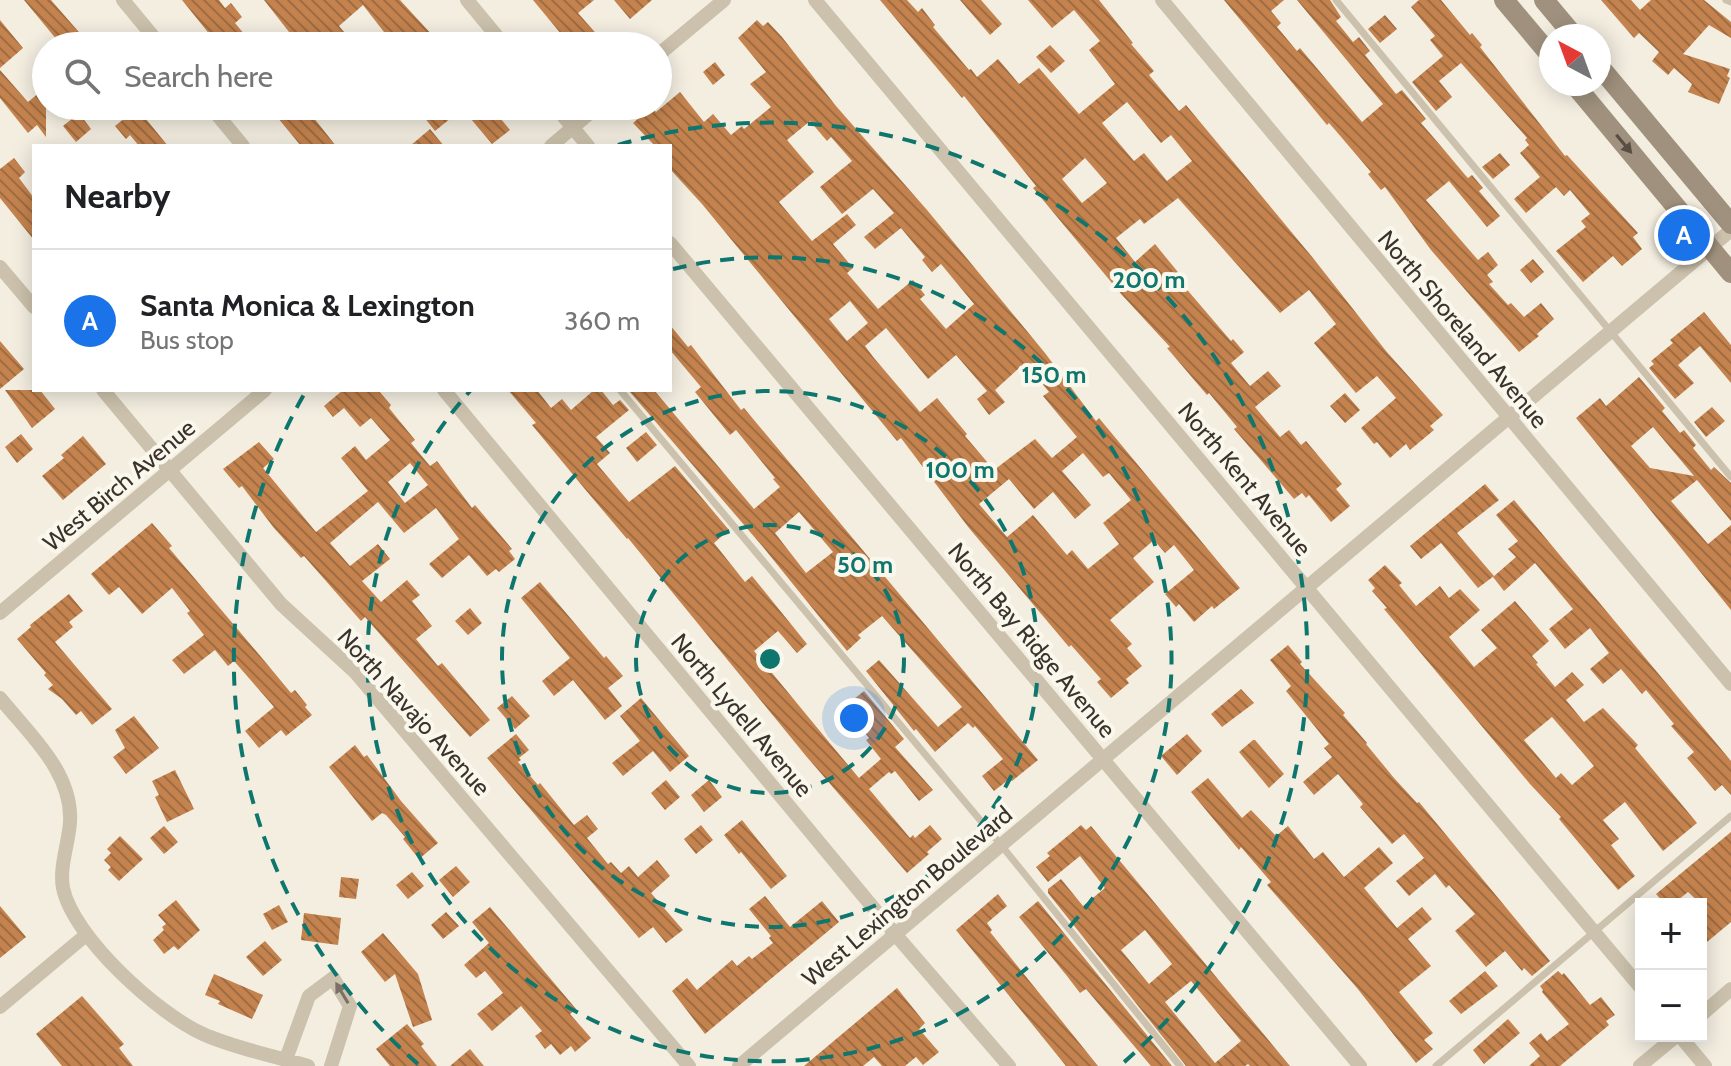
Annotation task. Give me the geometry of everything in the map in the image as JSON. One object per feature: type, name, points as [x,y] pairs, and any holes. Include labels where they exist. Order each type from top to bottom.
[{"type":"street","points":[[123,0],[149,32]]},
{"type":"street","points":[[467,0],[493,32]]},
{"type":"street","points":[[672,43],[724,0]]},
{"type":"street","name":"North Kent Avenue","points":[[815,0],[1635,981]]},
{"type":"street","name":"North Shoreland Avenue","points":[[1162,0],[1731,684]]},
{"type":"street","points":[[1504,0],[1539,42]]},
{"type":"street","points":[[1544,0],[1564,24]]},
{"type":"street","points":[[1611,80],[1731,224]]},
{"type":"street","points":[[1584,96],[1731,273]]},
{"type":"street","points":[[222,120],[241,144]]},
{"type":"street","points":[[567,120],[586,144]]},
{"type":"street","points":[[553,144],[581,120]]},
{"type":"street","name":"West Lexington Boulevard","points":[[739,1066],[1731,230]]},
{"type":"street","name":"North Bay Ridge Avenue","points":[[672,245],[1360,1066]]},
{"type":"street","points":[[0,267],[32,305]]},
{"type":"street","name":"North Navajo Avenue","points":[[105,392],[281,604],[355,672],[689,1066]]},
{"type":"street","name":"West Birch Avenue","points":[[0,613],[263,392]]},
{"type":"street","name":"North Lydell Avenue","points":[[446,392],[895,934],[1009,1066]]},
{"type":"street","points":[[0,698],[52,762],[66,788],[71,808],[62,881],[67,902],[86,935],[132,984],[202,1034],[308,1066]]},
{"type":"street","points":[[0,1007],[86,935]]},
{"type":"street","points":[[286,1059],[309,996],[333,978],[350,1006],[331,1066]]},
{"type":"street","points":[[1707,1010],[1731,989]]},
{"type":"street","points":[[1640,1066],[1670,1042]]},
{"type":"street","points":[[1683,1042],[1705,1066]]},
{"type":"lane","points":[[1336,0],[1731,477]]},
{"type":"lane","points":[[622,392],[1001,845],[1180,1066]]},
{"type":"lane","points":[[1436,1066],[1731,816]]},
{"type":"building","points":[[24,0],[51,0],[79,32],[50,32]]},
{"type":"building","points":[[182,0],[219,0],[225,8],[231,3],[242,17],[235,23],[242,32],[208,32]]},
{"type":"building","points":[[264,0],[400,0],[429,32],[384,32],[363,5],[339,26],[344,32],[289,32]]},
{"type":"building","points":[[533,0],[594,0],[578,13],[595,32],[559,32]]},
{"type":"building","points":[[614,0],[652,0],[630,19]]},
{"type":"building","points":[[880,0],[907,0],[918,12],[922,8],[935,25],[933,27],[977,77],[998,59],[1019,84],[1039,68],[1079,114],[1115,84],[1089,50],[1100,41],[1074,10],[1052,28],[1028,0],[1099,0],[1154,71],[1149,75],[1179,111],[1186,105],[1386,351],[1443,415],[1430,426],[1434,430],[1410,450],[1406,444],[1390,458],[1377,442],[1374,444],[1361,428],[1396,398],[1377,376],[1356,393],[1314,343],[1336,324],[1309,290],[1280,313],[1178,198],[1144,224],[1140,219],[1116,238],[1135,262],[1155,244],[1186,282],[1183,285],[1244,352],[1231,363],[1250,386],[1268,371],[1281,386],[1255,407],[1280,437],[1289,430],[1301,445],[1306,441],[1342,484],[1336,489],[1350,506],[1331,522],[1309,495],[1306,498],[1302,493],[1294,499],[1234,429],[1237,427],[1209,393],[1207,395],[1167,348],[1170,347],[1122,295],[1033,188],[1036,186],[964,96],[962,98]],"holes":[[[1127,102],[1161,143],[1171,135],[1192,161],[1167,181],[1144,153],[1134,161],[1102,123]],[[1085,158],[1107,183],[1082,203],[1062,179]]]},
{"type":"building","points":[[960,0],[981,0],[1002,24],[990,35]]},
{"type":"building","points":[[1224,0],[1284,0],[1271,11],[1281,23],[1277,27],[1297,51],[1300,48],[1362,122],[1383,104],[1297,0],[1330,0],[1341,17],[1336,21],[1353,42],[1359,37],[1370,51],[1365,55],[1396,94],[1402,90],[1426,119],[1421,123],[1466,176],[1472,175],[1483,188],[1479,191],[1500,216],[1487,227],[1449,181],[1426,200],[1478,260],[1488,252],[1498,265],[1487,275],[1493,282],[1489,284],[1508,305],[1511,303],[1524,317],[1541,303],[1554,319],[1537,334],[1539,336],[1519,352],[1431,250],[1385,187],[1381,190],[1368,174],[1371,172],[1329,123],[1327,125]]},
{"type":"building","points":[[1419,0],[1441,0],[1482,45],[1480,47],[1565,156],[1638,233],[1633,237],[1642,249],[1622,266],[1613,256],[1583,282],[1556,251],[1586,227],[1581,221],[1590,214],[1570,190],[1564,196],[1556,187],[1526,213],[1514,199],[1540,177],[1520,153],[1529,145],[1525,140],[1527,138],[1461,63],[1439,81],[1452,97],[1436,111],[1412,82],[1443,56],[1430,40],[1435,36],[1411,7]]},
{"type":"building","points":[[1601,0],[1631,0],[1640,10],[1651,0],[1704,0],[1731,22],[1731,38],[1709,25],[1683,54],[1730,69],[1727,76],[1730,78],[1719,104],[1688,92],[1692,84],[1674,68],[1668,75],[1652,61],[1659,52],[1639,33],[1634,38]]},
{"type":"building","points":[[1385,15],[1397,29],[1380,43],[1368,29]]},
{"type":"building","points":[[0,20],[23,48],[0,68]]},
{"type":"building","points":[[757,20],[763,26],[768,22],[782,37],[836,106],[1045,353],[1096,421],[1099,418],[1240,588],[1194,622],[1179,604],[1176,607],[1165,594],[1194,570],[1174,545],[1165,553],[1154,540],[1133,558],[1154,582],[1110,620],[1132,644],[1127,648],[1142,666],[1126,679],[1129,683],[1111,698],[1097,682],[1101,679],[1071,645],[1069,647],[969,528],[901,438],[897,441],[672,171],[672,144],[653,144],[633,123],[637,120],[672,120],[672,99],[680,92],[704,122],[713,114],[731,135],[742,126],[744,129],[771,107],[750,84],[766,72],[738,38]],"holes":[[[810,121],[827,141],[831,137],[852,161],[820,187],[842,214],[873,189],[894,213],[864,237],[875,249],[901,228],[925,257],[922,260],[932,272],[941,264],[974,304],[946,329],[920,299],[925,295],[913,280],[878,309],[847,273],[853,268],[833,244],[856,225],[847,214],[812,241],[779,202],[814,172],[787,140]],[[850,301],[868,323],[847,341],[829,319]],[[886,328],[928,379],[956,355],[987,391],[977,399],[989,415],[1005,402],[995,390],[1019,368],[1025,374],[1030,369],[1049,392],[1043,396],[1077,437],[1052,458],[1035,439],[994,470],[937,398],[920,412],[874,358],[865,346]],[[1083,453],[1103,477],[1109,473],[1131,500],[1103,523],[1119,544],[1088,569],[1072,550],[1067,555],[1033,515],[1007,537],[979,504],[1009,479],[1034,509],[1053,492],[1075,519],[1091,505],[1062,471]]]},
{"type":"building","points":[[1050,45],[1065,61],[1051,73],[1036,57]]},
{"type":"building","points":[[715,62],[725,75],[713,85],[703,72]]},
{"type":"building","points":[[0,70],[28,102],[32,99],[32,120],[46,120],[46,137],[37,125],[28,133],[0,98]]},
{"type":"building","points":[[70,120],[84,120],[91,129],[76,142],[63,126]]},
{"type":"building","points":[[122,120],[147,120],[166,144],[137,144],[130,135],[126,139],[115,126]]},
{"type":"building","points":[[280,120],[316,120],[334,144],[299,144]]},
{"type":"building","points":[[426,120],[449,120],[435,131]]},
{"type":"building","points":[[472,120],[502,120],[510,130],[492,144]]},
{"type":"building","points":[[430,129],[442,144],[412,144]]},
{"type":"building","points":[[1500,153],[1510,165],[1493,179],[1482,167]]},
{"type":"building","points":[[14,158],[25,172],[19,178],[32,195],[32,238],[0,198],[0,169]]},
{"type":"building","points":[[1533,259],[1544,272],[1531,283],[1520,270]]},
{"type":"building","points":[[1704,312],[1731,345],[1731,383],[1700,346],[1678,365],[1694,383],[1675,399],[1649,368],[1654,364],[1651,361],[1673,343],[1670,340]]},
{"type":"building","points":[[672,327],[688,347],[691,345],[741,410],[744,408],[1038,760],[994,791],[982,776],[1003,759],[975,726],[973,728],[968,723],[935,752],[916,729],[914,731],[866,671],[879,660],[938,727],[962,707],[882,616],[858,635],[861,638],[847,651],[763,547],[630,392],[656,392],[754,509],[780,487],[736,430],[730,435],[695,392],[701,387],[672,352]],"holes":[[[799,512],[833,552],[806,573],[775,533]]]},
{"type":"building","points":[[0,341],[24,369],[0,389]]},
{"type":"building","points":[[1639,377],[1665,408],[1662,411],[1680,433],[1684,430],[1696,445],[1693,448],[1711,470],[1714,467],[1731,483],[1731,521],[1697,480],[1671,501],[1708,544],[1731,525],[1731,610],[1576,418],[1600,398],[1606,406]],"holes":[[[1653,427],[1694,476],[1650,468],[1631,446]]]},
{"type":"building","points":[[5,390],[42,392],[55,409],[32,428]]},
{"type":"building","points":[[341,392],[380,392],[415,440],[411,443],[430,466],[437,461],[472,508],[475,505],[512,549],[509,551],[515,559],[499,572],[496,569],[487,576],[469,555],[442,578],[429,564],[459,539],[436,508],[404,533],[378,502],[330,543],[350,566],[378,544],[390,559],[362,581],[381,602],[407,580],[420,595],[412,601],[432,626],[416,639],[438,666],[442,663],[490,720],[470,737],[365,617],[361,621],[304,556],[301,558],[274,528],[242,486],[239,488],[223,469],[259,442],[274,459],[263,468],[316,532],[368,491],[341,458],[355,446],[366,460],[390,440],[371,418],[360,427],[344,408],[333,417],[324,406]],"holes":[[[410,463],[428,485],[405,503],[388,482]]]},
{"type":"building","points":[[510,392],[539,392],[551,408],[562,399],[571,410],[592,392],[603,392],[613,405],[620,400],[629,410],[596,437],[610,453],[597,464],[629,502],[675,466],[729,530],[714,543],[745,582],[752,576],[807,644],[797,653],[778,631],[754,651],[859,778],[881,759],[844,707],[864,691],[904,739],[895,747],[933,790],[919,801],[895,771],[889,772],[869,789],[910,838],[913,835],[915,838],[930,825],[942,839],[927,852],[929,854],[907,873],[532,425],[536,423]]},
{"type":"building","points":[[1345,393],[1360,410],[1345,423],[1330,406]]},
{"type":"building","points":[[1712,407],[1725,421],[1706,437],[1694,422]]},
{"type":"building","points":[[646,432],[657,445],[637,462],[626,448]]},
{"type":"building","points":[[21,434],[33,449],[17,463],[5,447]]},
{"type":"building","points":[[83,436],[106,464],[63,500],[42,476],[64,458],[61,455]]},
{"type":"building","points":[[1485,484],[1499,500],[1457,533],[1494,576],[1478,588],[1441,543],[1421,559],[1410,546]]},
{"type":"building","points":[[1514,500],[1731,761],[1731,795],[1722,785],[1715,791],[1687,758],[1694,752],[1646,690],[1642,694],[1621,669],[1603,684],[1590,669],[1609,653],[1590,628],[1565,649],[1549,629],[1573,609],[1535,563],[1504,591],[1493,577],[1516,557],[1508,549],[1518,541],[1496,515]]},
{"type":"building","points":[[152,523],[172,546],[169,548],[291,693],[295,690],[307,705],[305,707],[312,715],[286,736],[281,730],[259,748],[245,731],[274,707],[234,661],[228,666],[215,650],[184,674],[172,660],[204,635],[172,588],[142,614],[119,587],[109,595],[91,574]]},
{"type":"building","points":[[1385,565],[1402,583],[1399,585],[1416,606],[1440,586],[1449,598],[1460,589],[1480,610],[1449,637],[1474,667],[1497,648],[1481,630],[1515,601],[1549,641],[1532,656],[1536,664],[1555,687],[1572,672],[1584,685],[1566,700],[1584,722],[1603,708],[1638,745],[1635,748],[1697,823],[1663,851],[1625,802],[1603,820],[1619,839],[1611,845],[1635,876],[1618,890],[1559,819],[1561,817],[1384,609],[1387,608],[1372,591],[1375,588],[1368,580]],"holes":[[[1552,717],[1594,766],[1572,785],[1561,773],[1556,778],[1524,740]]]},
{"type":"building","points":[[540,582],[623,676],[608,688],[622,706],[605,720],[573,680],[554,696],[542,681],[570,658],[521,598]]},
{"type":"building","points":[[69,594],[83,611],[69,622],[73,627],[55,642],[112,709],[92,725],[81,711],[76,715],[48,689],[53,685],[44,675],[46,673],[17,639]]},
{"type":"building","points":[[470,608],[482,623],[468,635],[455,621]]},
{"type":"building","points":[[1288,645],[1302,662],[1300,664],[1345,713],[1343,715],[1394,778],[1419,802],[1550,961],[1532,976],[1524,968],[1522,971],[1505,951],[1486,967],[1455,931],[1475,914],[1435,874],[1409,896],[1396,881],[1424,858],[1404,834],[1392,844],[1360,807],[1363,804],[1338,774],[1314,795],[1303,782],[1332,757],[1324,748],[1329,744],[1286,691],[1291,686],[1270,660]]},
{"type":"building","points":[[1241,689],[1254,703],[1222,727],[1211,714]]},
{"type":"building","points":[[512,696],[530,716],[515,729],[497,708]]},
{"type":"building","points":[[641,698],[689,756],[670,772],[653,751],[623,776],[612,763],[640,741],[620,716]]},
{"type":"building","points":[[134,716],[159,748],[126,774],[113,757],[125,748],[115,730]]},
{"type":"building","points":[[516,734],[529,750],[518,762],[538,785],[540,783],[574,825],[587,815],[598,829],[587,838],[608,864],[611,862],[621,873],[629,866],[638,877],[657,860],[670,876],[651,893],[683,930],[666,943],[653,927],[639,938],[487,758]]},
{"type":"building","points":[[1187,734],[1202,751],[1177,775],[1161,756]]},
{"type":"building","points":[[1253,740],[1284,774],[1269,788],[1239,752]]},
{"type":"building","points":[[355,745],[364,757],[367,755],[401,801],[438,843],[419,859],[386,815],[382,813],[372,821],[329,767]]},
{"type":"building","points":[[175,770],[194,809],[167,822],[155,797],[159,795],[152,781]]},
{"type":"building","points":[[1208,778],[1242,818],[1251,810],[1276,836],[1288,826],[1314,859],[1323,852],[1344,877],[1379,847],[1393,863],[1364,888],[1397,928],[1422,907],[1432,919],[1408,939],[1431,966],[1399,992],[1433,1033],[1424,1040],[1433,1049],[1416,1063],[1357,988],[1267,885],[1271,882],[1241,847],[1239,850],[1191,792]]},
{"type":"building","points":[[666,780],[680,797],[665,810],[651,793]]},
{"type":"building","points":[[709,780],[722,797],[704,812],[691,795]]},
{"type":"building","points":[[742,820],[787,876],[771,889],[724,835]]},
{"type":"building","points":[[701,825],[713,840],[696,854],[684,839]]},
{"type":"building","points":[[1081,825],[1086,830],[1091,826],[1290,1066],[1186,1066],[1048,893],[1048,889],[1061,879],[1083,906],[1105,888],[1080,856],[1048,882],[1036,867],[1050,856],[1047,853]],"holes":[[[1145,930],[1172,964],[1149,984],[1121,950]],[[1191,981],[1241,1041],[1215,1063],[1165,1002]]]},
{"type":"building","points":[[164,826],[178,842],[164,854],[150,838]]},
{"type":"building","points":[[1731,832],[1731,922],[1707,942],[1707,898],[1694,898],[1688,892],[1680,898],[1660,898],[1656,894]]},
{"type":"building","points":[[120,836],[143,859],[119,881],[108,870],[111,867],[104,860],[111,853],[107,849]]},
{"type":"building","points":[[456,866],[470,882],[453,897],[439,880]]},
{"type":"building","points":[[412,872],[424,886],[408,899],[396,885]]},
{"type":"building","points":[[341,877],[359,879],[356,899],[339,897]]},
{"type":"building","points":[[998,894],[1007,906],[987,923],[992,930],[990,932],[1098,1066],[1066,1066],[956,930]]},
{"type":"building","points":[[765,896],[790,927],[822,901],[839,922],[705,1034],[672,991],[687,978],[697,990],[732,960],[737,966],[773,943],[769,938],[771,936],[749,909]]},
{"type":"building","points":[[176,900],[200,930],[178,950],[174,946],[164,954],[153,940],[166,924],[158,915]]},
{"type":"building","points":[[1038,901],[1172,1066],[1151,1066],[1086,989],[1080,993],[1019,917]]},
{"type":"building","points":[[279,905],[288,922],[272,930],[263,914]]},
{"type":"building","points":[[0,906],[26,937],[0,958]]},
{"type":"building","points":[[490,907],[576,1009],[570,1014],[591,1038],[575,1052],[571,1046],[560,1055],[551,1044],[545,1049],[535,1036],[542,1031],[521,1006],[492,1031],[477,1014],[503,993],[485,971],[476,978],[464,965],[489,943],[472,922]]},
{"type":"building","points":[[446,912],[459,926],[443,939],[431,925]]},
{"type":"building","points":[[304,913],[341,918],[338,945],[301,940]]},
{"type":"building","points":[[383,933],[418,974],[432,1020],[413,1027],[395,974],[385,982],[361,952]]},
{"type":"building","points":[[265,941],[282,960],[263,976],[246,957]]},
{"type":"building","points":[[1485,971],[1498,986],[1461,1014],[1449,1001]]},
{"type":"building","points":[[1558,971],[1562,975],[1564,973],[1590,1005],[1601,997],[1615,1015],[1606,1021],[1609,1025],[1560,1066],[1529,1066],[1540,1056],[1529,1043],[1541,1033],[1547,1041],[1569,1024],[1540,986]]},
{"type":"building","points":[[214,974],[263,995],[252,1019],[205,995]]},
{"type":"building","points":[[897,988],[925,1023],[919,1029],[939,1052],[923,1065],[916,1057],[905,1066],[882,1066],[874,1057],[863,1066],[804,1066]]},
{"type":"building","points":[[82,996],[124,1044],[119,1048],[133,1066],[62,1066],[36,1034]]},
{"type":"building","points":[[1508,1019],[1520,1033],[1484,1064],[1473,1050]]},
{"type":"building","points":[[407,1024],[437,1066],[390,1066],[376,1049]]},
{"type":"building","points":[[470,1049],[484,1066],[450,1066]]},
{"type":"place","name":"Santa Monica & Lexington","points":[[1684,235]]}]
